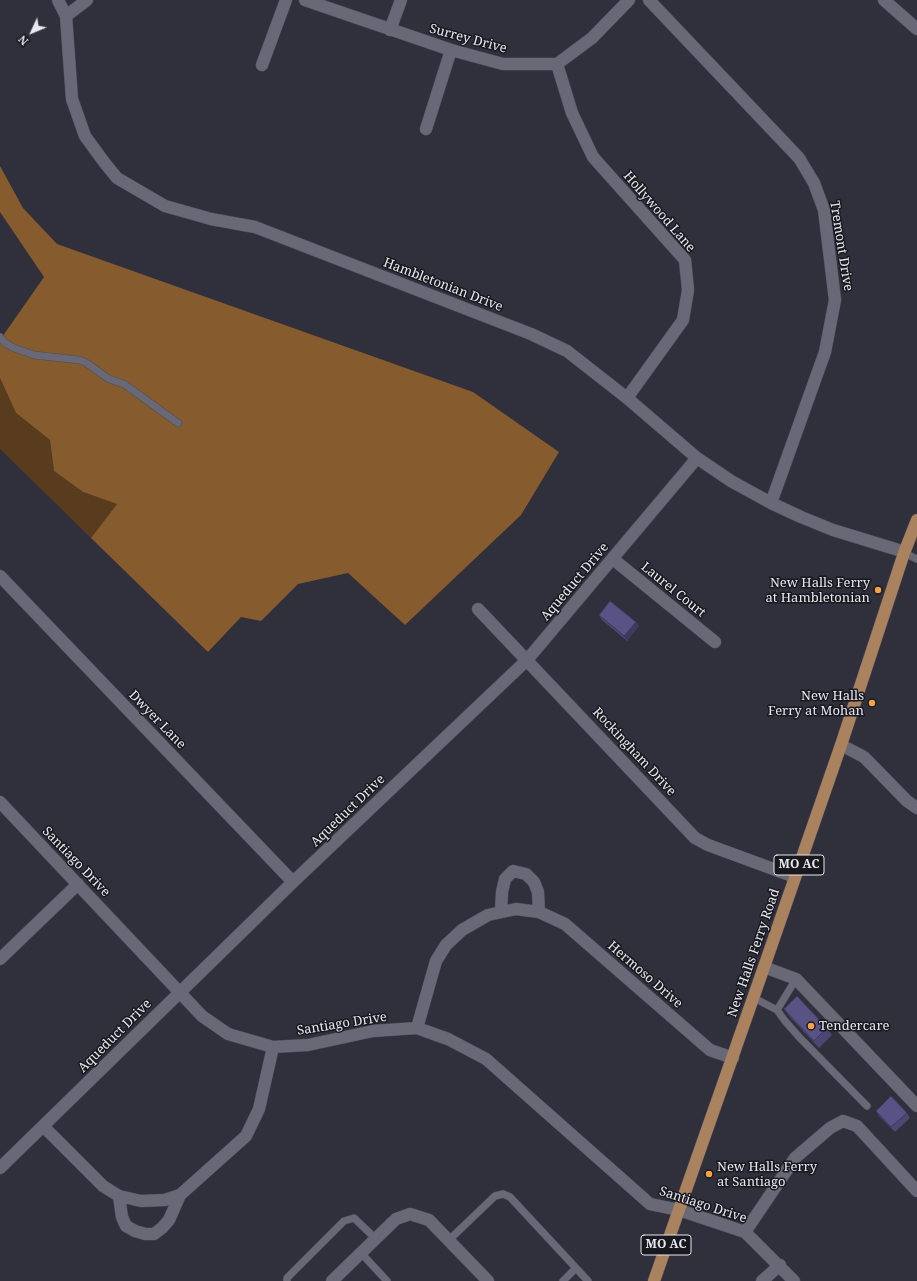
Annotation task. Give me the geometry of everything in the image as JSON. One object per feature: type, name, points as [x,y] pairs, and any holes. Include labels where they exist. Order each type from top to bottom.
[{"type":"main road","name":"New Halls Ferry Road","points":[[654,1281],[754,998],[917,520]]},
{"type":"street","name":"Hambletonian Drive","points":[[58,0],[66,16],[72,99],[85,136],[117,178],[165,206],[212,219],[255,227],[531,334],[567,351],[627,398],[697,458],[731,481],[771,503],[801,517],[833,530],[905,552]]},
{"type":"street","points":[[66,16],[87,0]]},
{"type":"street","points":[[262,65],[286,0]]},
{"type":"street","name":"Surrey Drive","points":[[305,0],[451,50],[503,64],[557,64]]},
{"type":"street","points":[[390,30],[402,0]]},
{"type":"street","points":[[557,64],[592,38],[629,0]]},
{"type":"street","name":"Tremont Drive","points":[[650,0],[799,158],[814,183],[824,210],[835,300],[825,352],[771,503]]},
{"type":"street","points":[[884,0],[917,29]]},
{"type":"street","points":[[426,129],[451,50]]},
{"type":"street","name":"Hollywood Lane","points":[[557,64],[572,113],[593,157],[685,260],[688,290],[683,320],[627,398]]},
{"type":"street","name":"Aqueduct Drive","points":[[0,1168],[44,1127],[293,882],[527,660],[697,458]]},
{"type":"street","name":"Laurel Court","points":[[613,559],[714,642]]},
{"type":"street","name":"Dwyer Lane","points":[[0,576],[293,882]]},
{"type":"street","name":"Rockingham Drive","points":[[478,609],[695,838],[708,845],[795,877]]},
{"type":"street","points":[[841,745],[864,756],[907,801],[917,808]]},
{"type":"street","name":"Santiago Drive","points":[[0,802],[202,1016],[228,1034],[273,1048],[308,1045],[374,1031],[417,1028],[448,1039],[486,1059],[650,1204],[679,1210],[745,1232],[780,1265],[794,1281]]},
{"type":"street","points":[[501,912],[502,892],[505,879],[514,871],[526,874],[534,882],[538,892],[539,912]]},
{"type":"street","points":[[0,959],[78,884]]},
{"type":"street","name":"Hermoso Drive","points":[[417,1028],[436,962],[446,945],[462,930],[488,915],[516,909],[539,912],[565,924],[710,1050],[733,1058]]},
{"type":"street","points":[[764,967],[796,979],[917,1106]]},
{"type":"street","points":[[119,1196],[122,1217],[126,1226],[134,1231],[145,1234],[154,1234],[162,1228],[169,1220],[180,1196],[246,1136],[259,1109],[273,1048]]},
{"type":"street","points":[[745,1232],[795,1158],[830,1128],[843,1121],[857,1126],[917,1191]]},
{"type":"street","points":[[44,1127],[103,1186],[119,1196],[141,1201],[165,1200],[180,1196]]},
{"type":"street","points":[[332,1281],[396,1219],[410,1214],[428,1220],[488,1281]]},
{"type":"street","points":[[762,1281],[780,1265]]},
{"type":"lane","points":[[0,337],[5,343],[14,348],[34,355],[85,362],[109,379],[124,384],[178,423]]},
{"type":"lane","points":[[905,552],[917,559]]},
{"type":"lane","points":[[777,1010],[796,979]]},
{"type":"lane","points":[[754,998],[777,1010],[800,1038],[867,1106]]},
{"type":"lane","points":[[449,1240],[495,1196],[503,1194],[510,1197],[588,1281]]},
{"type":"lane","points":[[286,1281],[287,1278],[344,1221],[354,1218],[376,1239]]},
{"type":"lane","points":[[361,1253],[387,1281]]},
{"type":"lane","points":[[563,1281],[576,1268]]},
{"type":"shaded area","points":[[0,166],[23,208],[57,244],[473,392],[559,452],[521,515],[405,625],[348,573],[298,584],[261,621],[241,617],[208,652],[91,538],[117,504],[83,492],[54,471],[50,440],[16,413],[0,378],[0,340],[44,277],[0,212]]},
{"type":"shaded area","points":[[0,378],[16,413],[50,440],[54,471],[83,492],[117,504],[91,538],[0,449]]},
{"type":"building","points":[[610,601],[636,622],[624,636],[599,615]]},
{"type":"building","name":"Tendercare","points":[[797,996],[827,1028],[814,1041],[784,1009]]},
{"type":"building","points":[[891,1096],[907,1113],[891,1127],[876,1111]]},
{"type":"place","name":"New Halls Ferry at Hambletonian","points":[[878,590]]},
{"type":"place","name":"New Halls Ferry at Mohan","points":[[872,703]]},
{"type":"place","name":"Tendercare","points":[[811,1026]]},
{"type":"place","name":"New Halls Ferry at Santiago","points":[[709,1174]]}]
